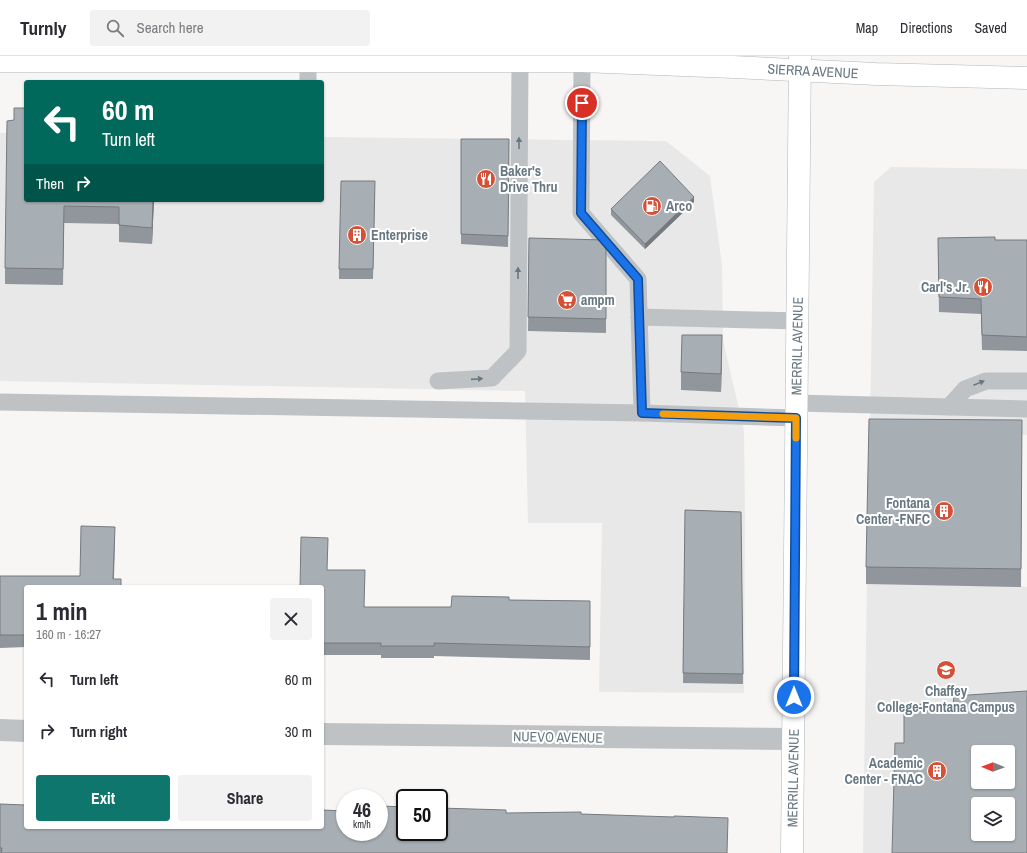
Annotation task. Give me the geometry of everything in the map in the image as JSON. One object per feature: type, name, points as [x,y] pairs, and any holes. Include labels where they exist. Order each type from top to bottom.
[{"type":"main road","name":"SIERRA AVENUE","points":[[0,61],[308,72],[520,61],[800,63],[1027,78]]},
{"type":"main road","name":"MERRILL AVENUE","points":[[792,853],[800,63]]},
{"type":"street","points":[[0,730],[24,731]]},
{"type":"street","name":"NUEVO AVENUE","points":[[324,734],[793,739]]},
{"type":"lane","points":[[438,381],[492,378],[518,351],[520,61]]},
{"type":"lane","points":[[582,61],[581,213],[638,279],[642,413]]},
{"type":"lane","points":[[639,317],[797,321]]},
{"type":"lane","points":[[949,406],[965,389],[986,380],[1027,381]]},
{"type":"lane","points":[[0,402],[642,413],[949,406],[1027,409]]},
{"type":"shaded area","points":[[0,133],[24,133],[24,202],[324,202],[324,137],[666,141],[710,176],[722,265],[723,340],[744,431],[744,693],[599,692],[602,523],[528,523],[525,391],[0,381]]},
{"type":"shaded area","points":[[891,167],[1027,169],[1027,435],[870,432],[874,182]]},
{"type":"shaded area","name":"Chaffey College-Fontana Campus","points":[[869,436],[1022,438],[1021,586],[1027,587],[1027,853],[863,853]]},
{"type":"building","points":[[14,108],[24,108],[24,202],[153,202],[152,228],[119,225],[119,207],[64,206],[63,269],[5,268],[7,121],[14,120]]},
{"type":"building","name":"Baker's Drive Thru","points":[[461,139],[509,139],[508,236],[461,234]]},
{"type":"building","points":[[660,161],[694,197],[645,244],[611,209]]},
{"type":"building","name":"Enterprise","points":[[341,181],[375,181],[373,269],[339,269]]},
{"type":"building","name":"Carl's Jr.","points":[[995,237],[995,240],[1027,240],[1027,337],[982,335],[981,299],[939,297],[938,238]]},
{"type":"building","name":"ampm","points":[[529,238],[604,240],[606,243],[606,319],[528,317]]},
{"type":"building","points":[[682,335],[722,335],[721,374],[681,372]]},
{"type":"building","name":"Fontana Center -FNFC","points":[[869,419],[1022,420],[1021,569],[866,567]]},
{"type":"building","points":[[685,510],[741,512],[743,674],[683,673]]},
{"type":"building","points":[[81,526],[115,527],[113,579],[121,579],[121,585],[24,585],[24,635],[0,635],[0,576],[80,576]]},
{"type":"building","points":[[301,537],[328,538],[327,570],[365,570],[364,607],[451,607],[452,596],[509,597],[509,600],[590,601],[590,647],[434,643],[434,646],[381,646],[381,643],[324,643],[324,585],[300,585]]},
{"type":"building","name":"Academic Center - FNAC","points":[[1027,691],[1027,853],[892,853],[895,743],[904,743],[904,704],[953,705],[954,696]]},
{"type":"building","points":[[0,804],[24,805],[24,829],[324,829],[324,810],[336,811],[336,841],[388,841],[388,806],[396,807],[396,841],[448,841],[448,808],[506,810],[506,813],[581,812],[581,814],[728,818],[727,853],[1,853],[2,848],[0,848]]},
{"type":"slow traffic","points":[[663,414],[796,418],[796,438]]},
{"type":"place","name":"Baker's Drive Thru","points":[[486,179]]},
{"type":"place","name":"Arco","points":[[652,206]]},
{"type":"place","name":"Enterprise","points":[[357,235]]},
{"type":"place","name":"Carl's Jr.","points":[[983,287]]},
{"type":"place","name":"ampm","points":[[567,300]]},
{"type":"place","name":"Fontana Center -FNFC","points":[[944,511]]},
{"type":"place","name":"Chaffey College-Fontana Campus","points":[[946,670]]},
{"type":"place","name":"Academic Center - FNAC","points":[[937,771]]},
{"type":"route","points":[[582,103],[581,213],[638,279],[642,413],[796,418],[794,697]]}]
